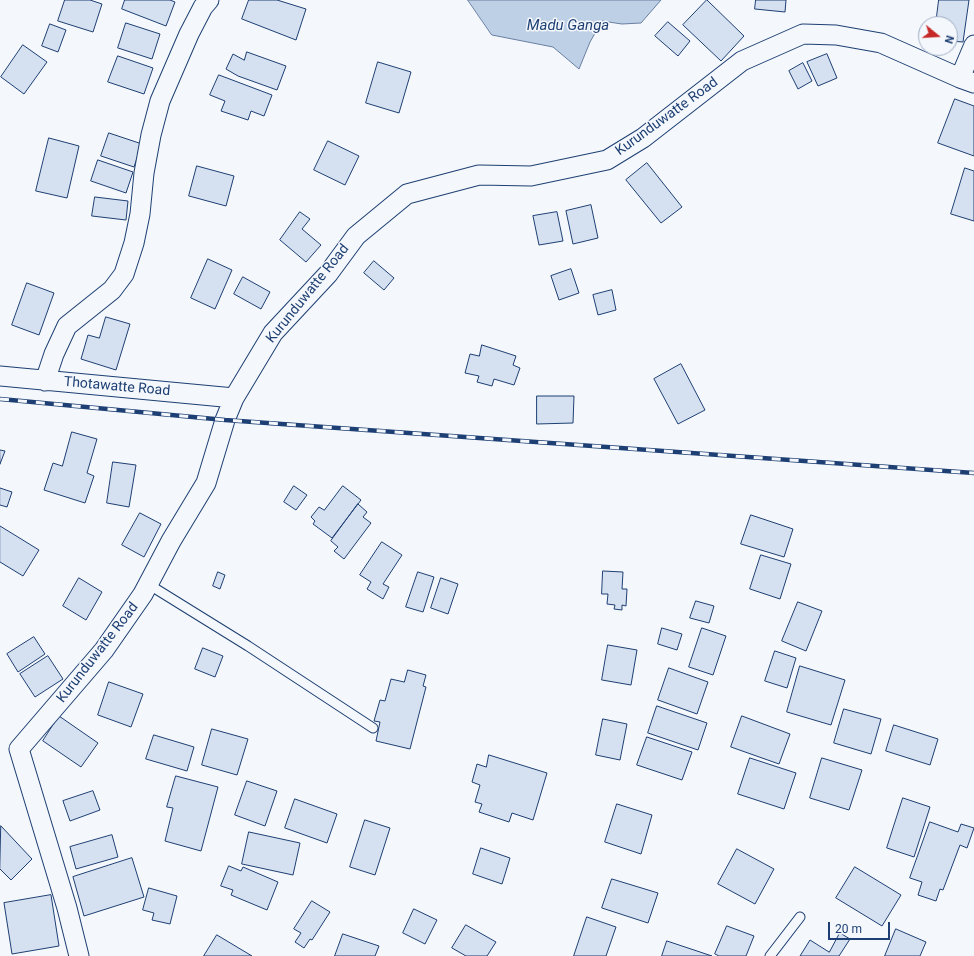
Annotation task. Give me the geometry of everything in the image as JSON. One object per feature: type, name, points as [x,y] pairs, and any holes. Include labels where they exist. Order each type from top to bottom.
[{"type":"street","points":[[45,381],[54,354],[67,326],[112,290],[124,274],[134,243],[140,214],[144,173],[151,135],[160,101],[189,34],[209,0]]},
{"type":"street","name":"Kurunduwatte Road","points":[[79,956],[67,908],[19,749],[104,650],[143,594],[171,541],[206,483],[225,420],[234,398],[273,333],[328,274],[356,236],[407,194],[479,175],[531,176],[607,160],[643,138],[742,61],[803,34],[836,35],[881,44],[967,80]]},
{"type":"street","points":[[967,80],[974,45]]},
{"type":"street","name":"Thotawatte Road","points":[[0,376],[234,398]]},
{"type":"lane","points":[[149,583],[156,589],[248,646],[373,728]]},
{"type":"lane","points":[[770,956],[800,917]]},
{"type":"water","name":"Madu Ganga","points":[[468,0],[661,0],[641,23],[622,24],[602,21],[590,42],[579,69],[553,47],[492,35]]},
{"type":"building","points":[[65,0],[90,0],[102,4],[93,32],[58,21]]},
{"type":"building","points":[[125,0],[170,0],[175,2],[166,26],[122,9]]},
{"type":"building","points":[[249,0],[277,0],[306,9],[296,40],[242,19]]},
{"type":"building","points":[[707,0],[744,36],[721,61],[683,25]]},
{"type":"building","points":[[756,0],[786,0],[785,12],[755,9]]},
{"type":"building","points":[[939,0],[969,0],[963,42],[958,42],[958,16],[937,16]]},
{"type":"building","points":[[668,22],[690,41],[678,56],[655,36]]},
{"type":"building","points":[[126,23],[160,34],[152,59],[118,48]]},
{"type":"building","points":[[50,24],[66,30],[58,52],[42,46]]},
{"type":"building","points":[[23,45],[47,62],[24,94],[1,77]]},
{"type":"building","points":[[247,52],[286,66],[277,90],[238,76],[226,69],[233,54],[244,60]]},
{"type":"building","points":[[827,54],[837,78],[818,86],[807,62]]},
{"type":"building","points":[[118,56],[153,68],[144,94],[108,82]]},
{"type":"building","points":[[378,62],[411,72],[399,113],[366,103]]},
{"type":"building","points":[[803,63],[812,81],[798,89],[789,71]]},
{"type":"building","points":[[219,75],[272,95],[264,116],[251,111],[248,120],[221,111],[225,101],[210,95]]},
{"type":"building","points":[[955,99],[974,106],[974,156],[938,143]]},
{"type":"building","points":[[109,133],[142,144],[134,167],[101,156]]},
{"type":"building","points":[[49,138],[79,146],[67,198],[36,191]]},
{"type":"building","points":[[328,141],[359,156],[345,185],[314,170]]},
{"type":"building","points":[[98,160],[133,172],[126,193],[91,181]]},
{"type":"building","points":[[647,163],[682,207],[661,223],[626,180]]},
{"type":"building","points":[[197,166],[234,176],[226,206],[189,196]]},
{"type":"building","points":[[965,168],[974,171],[974,221],[951,214]]},
{"type":"building","points":[[95,197],[128,201],[126,220],[92,216]]},
{"type":"building","points":[[591,205],[598,238],[573,244],[566,211]]},
{"type":"building","points":[[300,212],[310,219],[302,229],[321,245],[306,262],[280,240]]},
{"type":"building","points":[[557,212],[563,241],[539,245],[533,216]]},
{"type":"building","points":[[208,259],[232,270],[215,309],[191,298]]},
{"type":"building","points":[[374,261],[394,278],[384,290],[364,273]]},
{"type":"building","points":[[571,269],[579,293],[559,300],[551,276]]},
{"type":"building","points":[[243,277],[270,292],[261,309],[234,294]]},
{"type":"building","points":[[27,283],[54,293],[39,335],[12,325]]},
{"type":"building","points":[[612,290],[616,310],[598,315],[593,295]]},
{"type":"building","points":[[106,317],[130,324],[116,370],[81,359],[88,335],[99,338]]},
{"type":"building","points":[[482,345],[516,356],[513,365],[520,368],[514,385],[494,379],[492,386],[477,382],[479,376],[465,373],[470,354],[479,356]]},
{"type":"building","points":[[681,364],[705,410],[678,424],[654,379]]},
{"type":"building","points":[[537,396],[574,396],[573,423],[537,424]]},
{"type":"building","points":[[72,432],[97,439],[87,473],[94,476],[85,503],[44,490],[53,463],[62,466]]},
{"type":"building","points":[[0,450],[5,451],[0,464]]},
{"type":"building","points":[[113,462],[136,465],[129,507],[107,503]]},
{"type":"building","points":[[294,486],[307,495],[296,510],[284,502]]},
{"type":"building","points":[[343,486],[361,500],[332,538],[313,524],[315,521],[311,517],[319,507],[324,510]]},
{"type":"building","points":[[0,488],[12,492],[7,507],[0,505]]},
{"type":"building","points":[[358,504],[367,512],[363,517],[371,523],[344,559],[334,551],[338,547],[331,541]]},
{"type":"building","points":[[140,513],[161,524],[144,557],[122,545]]},
{"type":"building","points":[[751,515],[793,529],[784,557],[741,544]]},
{"type":"building","points":[[0,526],[39,550],[23,576],[0,562]]},
{"type":"building","points":[[382,542],[402,555],[383,584],[389,587],[383,599],[367,589],[371,582],[360,575]]},
{"type":"building","points":[[761,555],[791,564],[780,599],[750,589]]},
{"type":"building","points":[[603,571],[623,572],[622,589],[627,589],[626,606],[622,605],[622,610],[614,609],[615,605],[607,604],[608,594],[602,594]]},
{"type":"building","points":[[218,572],[225,575],[220,589],[213,586]]},
{"type":"building","points":[[418,572],[434,577],[423,612],[406,607]]},
{"type":"building","points":[[79,578],[102,592],[86,620],[63,606]]},
{"type":"building","points":[[441,578],[458,584],[448,614],[431,608]]},
{"type":"building","points":[[696,601],[714,606],[709,623],[690,618]]},
{"type":"building","points":[[798,602],[822,611],[806,651],[782,641]]},
{"type":"building","points":[[662,628],[682,634],[677,650],[658,644]]},
{"type":"building","points":[[702,628],[726,636],[713,675],[689,667]]},
{"type":"building","points":[[34,637],[45,654],[18,672],[7,654]]},
{"type":"building","points":[[608,645],[637,650],[631,685],[602,680]]},
{"type":"building","points":[[203,648],[223,656],[215,677],[195,669]]},
{"type":"building","points":[[775,651],[796,658],[787,688],[765,681]]},
{"type":"building","points":[[48,656],[63,679],[35,697],[20,674]]},
{"type":"building","points":[[800,666],[845,680],[831,725],[787,712]]},
{"type":"building","points":[[669,668],[708,682],[697,714],[658,700]]},
{"type":"building","points":[[408,670],[426,675],[423,686],[426,687],[410,749],[376,741],[380,722],[374,721],[380,700],[385,701],[391,679],[404,682]]},
{"type":"building","points":[[109,682],[143,694],[131,727],[98,715]]},
{"type":"building","points":[[657,706],[707,723],[698,750],[648,733]]},
{"type":"building","points":[[844,709],[881,719],[871,754],[834,743]]},
{"type":"building","points":[[59,716],[98,743],[81,767],[43,741]]},
{"type":"building","points":[[742,716],[790,734],[779,764],[731,747]]},
{"type":"building","points":[[603,719],[627,724],[620,760],[596,755]]},
{"type":"building","points":[[894,725],[938,739],[930,765],[886,751]]},
{"type":"building","points":[[212,729],[248,739],[237,775],[202,765]]},
{"type":"building","points":[[154,735],[194,747],[187,771],[146,759]]},
{"type":"building","points":[[647,737],[692,752],[682,780],[637,765]]},
{"type":"building","points":[[489,755],[547,773],[533,820],[512,813],[509,822],[479,812],[482,804],[475,802],[480,785],[472,782],[477,764],[486,767]]},
{"type":"building","points":[[750,758],[796,773],[784,809],[738,794]]},
{"type":"building","points":[[822,758],[862,770],[849,810],[810,798]]},
{"type":"building","points":[[176,776],[218,787],[201,851],[165,841],[173,808],[167,807]]},
{"type":"building","points":[[247,781],[277,791],[265,826],[235,815]]},
{"type":"building","points":[[93,791],[100,810],[70,821],[63,801]]},
{"type":"building","points":[[903,798],[930,807],[914,857],[887,848]]},
{"type":"building","points":[[295,799],[337,814],[327,843],[285,828]]},
{"type":"building","points":[[617,804],[652,815],[641,854],[605,842]]},
{"type":"building","points":[[365,820],[390,828],[375,875],[350,867]]},
{"type":"building","points":[[930,822],[958,832],[961,824],[974,828],[967,848],[960,845],[943,890],[940,889],[936,901],[918,895],[922,882],[910,878]]},
{"type":"building","points":[[1,826],[32,859],[11,880],[0,869]]},
{"type":"building","points":[[249,832],[300,843],[293,875],[242,864]]},
{"type":"building","points":[[112,835],[118,857],[76,869],[70,847]]},
{"type":"building","points":[[481,848],[510,858],[502,884],[473,874]]},
{"type":"building","points":[[737,849],[774,869],[755,904],[718,884]]},
{"type":"building","points":[[132,858],[144,897],[84,916],[73,877]]},
{"type":"building","points":[[229,866],[241,871],[243,867],[278,882],[267,910],[231,895],[233,890],[221,886]]},
{"type":"building","points":[[855,867],[901,895],[882,926],[836,898]]},
{"type":"building","points":[[612,879],[658,893],[648,923],[602,908]]},
{"type":"building","points":[[149,888],[177,896],[170,924],[152,920],[154,913],[143,910]]},
{"type":"building","points":[[51,895],[59,946],[12,954],[4,903]]},
{"type":"building","points":[[312,901],[330,912],[312,940],[310,939],[304,948],[295,942],[301,933],[294,929]]},
{"type":"building","points":[[414,909],[437,920],[425,944],[403,933]]},
{"type":"building","points":[[587,917],[616,927],[606,956],[574,956]]},
{"type":"building","points":[[466,925],[496,942],[487,956],[466,956],[452,948]]},
{"type":"building","points":[[727,926],[754,936],[746,956],[719,956],[715,954]]},
{"type":"building","points":[[896,929],[926,942],[920,956],[885,956]]},
{"type":"building","points":[[840,933],[850,939],[839,956],[800,956],[810,940],[829,952]]},
{"type":"building","points":[[343,934],[379,946],[375,956],[335,956]]},
{"type":"building","points":[[217,935],[252,956],[204,956]]},
{"type":"building","points":[[667,941],[712,956],[662,956]]},
{"type":"railway","points":[[0,399],[225,420],[974,473]]}]
